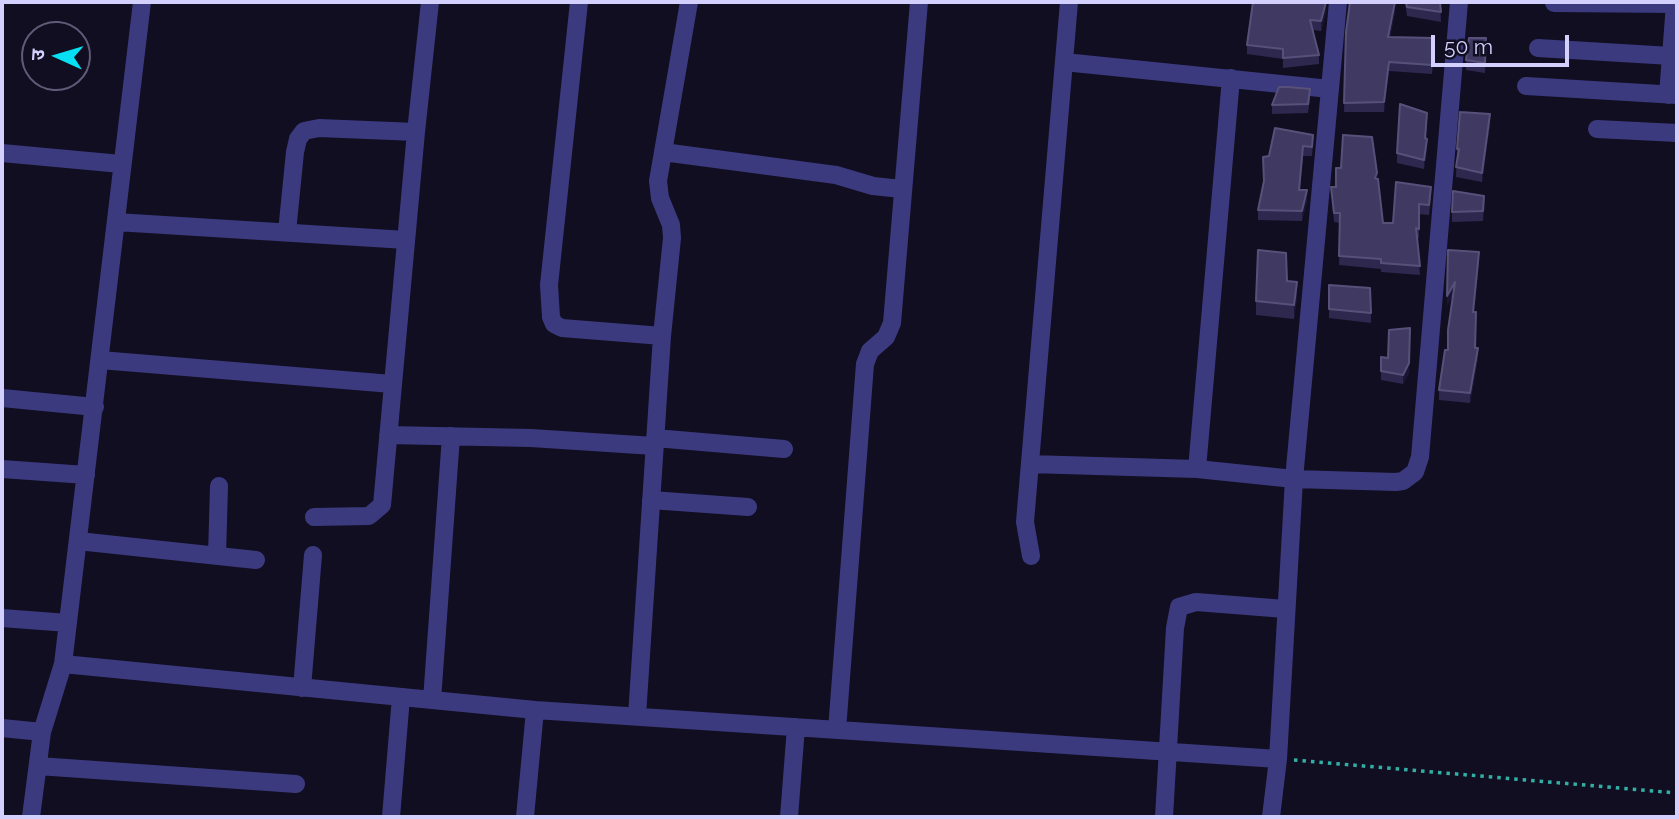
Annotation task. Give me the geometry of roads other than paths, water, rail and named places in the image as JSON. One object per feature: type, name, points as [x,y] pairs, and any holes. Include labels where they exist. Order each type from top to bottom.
[{"type":"street","points":[[31,817],[42,732],[63,664],[142,2]]},
{"type":"street","points":[[314,517],[369,516],[382,505],[415,132],[430,2]]},
{"type":"street","points":[[579,2],[550,285],[551,317],[554,324],[562,328],[662,335]]},
{"type":"street","points":[[637,716],[662,335],[672,238],[671,225],[658,187],[689,2]]},
{"type":"street","points":[[837,730],[865,364],[870,351],[886,337],[892,323],[919,2]]},
{"type":"street","points":[[1031,556],[1025,523],[1069,2]]},
{"type":"street","points":[[1271,817],[1278,759],[1294,479],[1338,2]]},
{"type":"street","points":[[1030,464],[1197,470],[1294,479],[1404,481],[1418,467],[1459,2]]},
{"type":"street","points":[[1526,86],[1673,95],[1671,56],[1676,4],[1554,3]]},
{"type":"street","points":[[1538,48],[1671,56]]},
{"type":"street","points":[[1064,62],[1330,89]]},
{"type":"street","points":[[1197,470],[1231,78]]},
{"type":"street","points":[[287,232],[295,152],[298,139],[304,131],[318,128],[415,132]]},
{"type":"street","points":[[1597,129],[1677,133]]},
{"type":"street","points":[[663,152],[836,175],[873,186],[902,190]]},
{"type":"street","points":[[2,153],[121,164]]},
{"type":"street","points":[[116,222],[406,240]]},
{"type":"street","points":[[100,360],[392,384]]},
{"type":"street","points":[[2,398],[95,407]]},
{"type":"street","points":[[388,435],[655,442],[784,449]]},
{"type":"street","points":[[432,700],[451,436]]},
{"type":"street","points":[[2,469],[86,475]]},
{"type":"street","points":[[217,556],[219,486]]},
{"type":"street","points":[[651,500],[748,507]]},
{"type":"street","points":[[78,541],[256,560]]},
{"type":"street","points":[[302,688],[313,555]]},
{"type":"street","points":[[1164,817],[1175,628],[1179,607],[1196,602],[1285,609]]},
{"type":"street","points":[[2,618],[68,623]]},
{"type":"street","points":[[63,664],[534,710],[1278,759]]},
{"type":"street","points":[[391,817],[401,697]]},
{"type":"street","points":[[525,817],[534,710]]},
{"type":"street","points":[[789,817],[796,727]]},
{"type":"street","points":[[2,728],[42,732]]},
{"type":"street","points":[[38,766],[296,783]]}]
